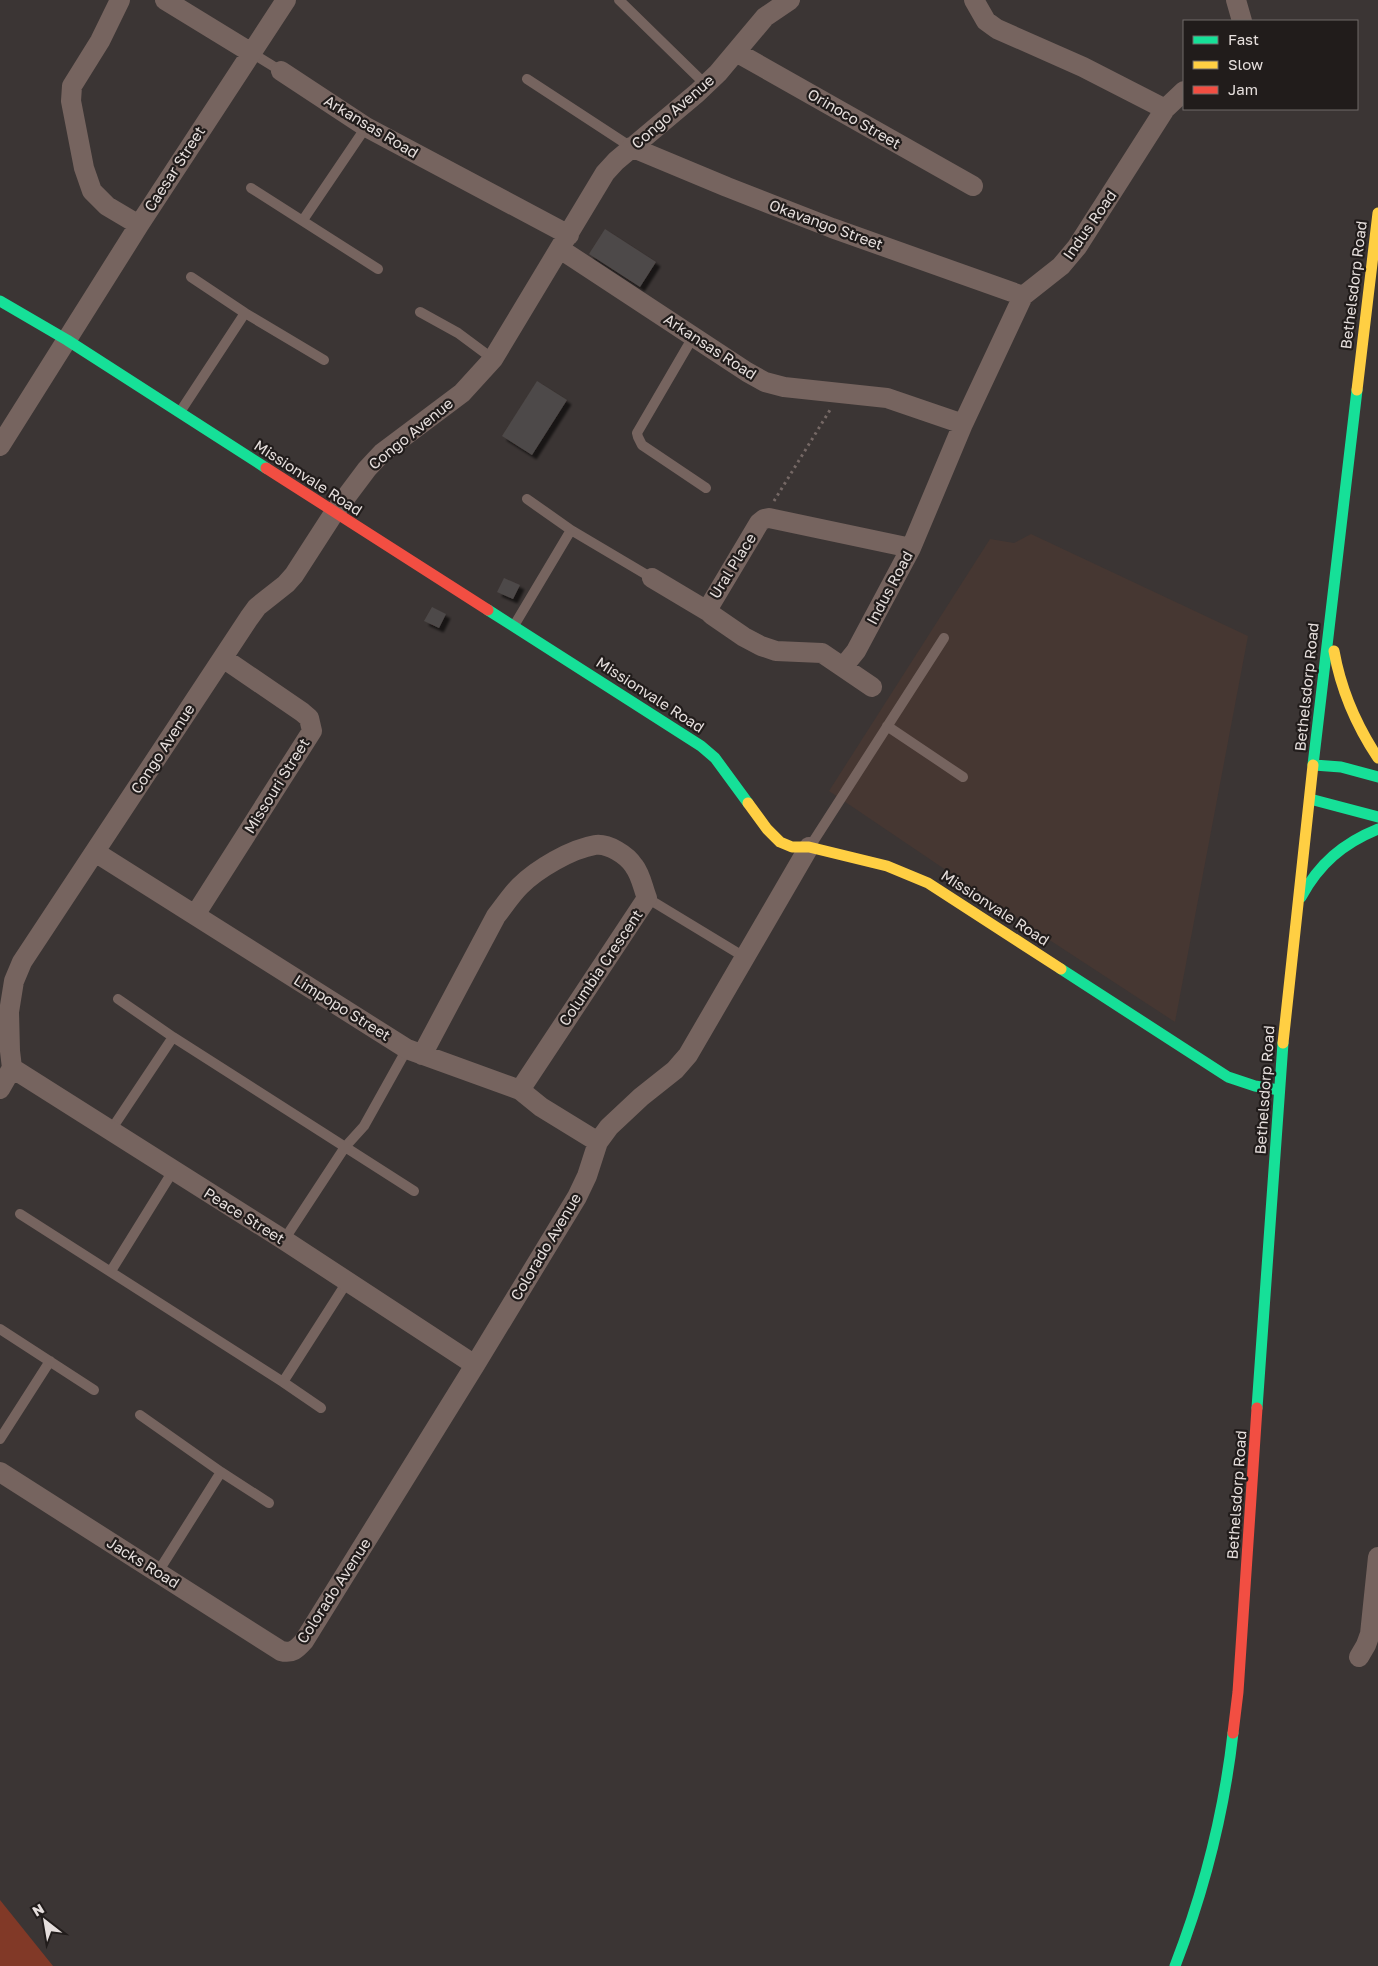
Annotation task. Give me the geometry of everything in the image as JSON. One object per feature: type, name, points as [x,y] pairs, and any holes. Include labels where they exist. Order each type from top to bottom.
[{"type":"main road","name":"Bethelsdorp Road","points":[[1176,1966],[1199,1900],[1214,1842],[1226,1785],[1238,1692],[1279,1090],[1297,904],[1378,213]]},
{"type":"main road","name":"Missionvale Road","points":[[0,301],[68,340],[334,513],[514,625],[701,746],[715,758],[767,829],[780,842],[792,847],[809,847],[887,866],[928,883],[1228,1077],[1255,1086],[1279,1090]]},
{"type":"main road","points":[[1329,622],[1336,668],[1344,696],[1356,723],[1378,758]]},
{"type":"main road","points":[[1314,765],[1340,767],[1378,778]]},
{"type":"main road","points":[[1310,799],[1378,817]]},
{"type":"main road","points":[[1297,904],[1308,882],[1323,862],[1342,846],[1378,829]]},
{"type":"street","points":[[120,0],[100,41],[72,86],[71,101],[84,168],[92,190],[107,206],[139,225]]},
{"type":"street","points":[[165,0],[250,52]]},
{"type":"street","name":"Caesar Street","points":[[0,446],[139,225],[250,52],[286,0]]},
{"type":"street","name":"Congo Avenue","points":[[12,1068],[9,1012],[14,981],[22,962],[222,658],[257,608],[286,584],[334,513],[367,469],[382,453],[462,393],[493,359],[605,173],[631,147],[706,85],[765,17],[790,0]]},
{"type":"street","points":[[1236,0],[1242,20]]},
{"type":"street","points":[[978,2],[986,21],[997,29],[1083,67],[1165,109]]},
{"type":"street","name":"Orinoco Street","points":[[736,52],[973,186]]},
{"type":"street","name":"Arkansas Road","points":[[281,71],[366,127],[564,242],[693,337],[766,382],[784,387],[887,398],[963,424]]},
{"type":"street","name":"Indus Road","points":[[843,667],[856,651],[911,548],[963,424],[1023,296],[1061,266],[1077,247],[1165,109],[1183,92]]},
{"type":"street","name":"Okavango Street","points":[[631,147],[832,228],[1023,296]]},
{"type":"street","name":"Ural Place","points":[[872,687],[822,653],[776,651],[761,646],[744,637],[709,612],[710,602],[759,523],[764,519],[768,518],[911,548]]},
{"type":"street","points":[[652,578],[709,612]]},
{"type":"street","name":"Missouri Street","points":[[195,915],[312,731],[308,718],[302,712],[222,658]]},
{"type":"street","name":"Columbia Crescent","points":[[415,1052],[496,916],[521,886],[539,871],[578,851],[595,845],[605,846],[629,859],[635,866],[647,898],[520,1090]]},
{"type":"street","name":"Colorado Avenue","points":[[287,1653],[297,1648],[304,1641],[578,1197],[598,1142],[621,1114],[675,1070],[688,1055],[809,847]]},
{"type":"street","name":"Limpopo Street","points":[[96,852],[415,1052],[520,1090],[566,1124],[598,1142]]},
{"type":"street","points":[[0,1089],[12,1068]]},
{"type":"street","name":"Peace Street","points":[[12,1068],[284,1240],[475,1366]]},
{"type":"street","name":"Jacks Road","points":[[0,1472],[281,1652],[287,1653]]},
{"type":"street","points":[[1359,1657],[1370,1634],[1378,1558]]},
{"type":"lane","points":[[619,0],[706,85]]},
{"type":"lane","points":[[250,52],[281,71]]},
{"type":"lane","points":[[527,79],[631,147]]},
{"type":"lane","points":[[303,220],[366,127]]},
{"type":"lane","points":[[250,188],[378,269]]},
{"type":"lane","points":[[191,277],[245,313],[324,360]]},
{"type":"lane","points":[[420,312],[458,333],[493,359]]},
{"type":"lane","points":[[179,413],[245,313]]},
{"type":"lane","points":[[693,337],[638,433],[638,437],[642,445],[706,488]]},
{"type":"lane","points":[[527,500],[571,530],[652,578]]},
{"type":"lane","points":[[514,625],[571,530]]},
{"type":"lane","points":[[809,847],[944,638]]},
{"type":"lane","points":[[887,726],[963,776]]},
{"type":"lane","points":[[647,898],[746,958]]},
{"type":"lane","points":[[118,999],[173,1037],[414,1192]]},
{"type":"lane","points":[[111,1130],[173,1037]]},
{"type":"lane","points":[[284,1240],[345,1147],[364,1126],[415,1052]]},
{"type":"lane","points":[[111,1271],[173,1171]]},
{"type":"lane","points":[[20,1214],[321,1408]]},
{"type":"lane","points":[[283,1382],[347,1282]]},
{"type":"lane","points":[[0,1329],[94,1390]]},
{"type":"lane","points":[[0,1438],[50,1361]]},
{"type":"lane","points":[[140,1415],[269,1503]]},
{"type":"lane","points":[[158,1572],[221,1472]]},
{"type":"path","points":[[764,519],[841,392]]},
{"type":"shaded area","points":[[1031,534],[1248,636],[1175,1022],[829,791],[990,539],[1014,543]]},
{"type":"shaded area","points":[[0,1900],[53,1966],[0,1966]]},
{"type":"building","points":[[605,229],[656,262],[640,287],[589,254]]},
{"type":"building","points":[[537,381],[567,400],[532,455],[502,436]]},
{"type":"building","points":[[504,578],[520,585],[513,599],[497,592]]},
{"type":"building","points":[[432,607],[446,614],[439,628],[424,621]]},
{"type":"traffic: fast","points":[[0,301],[67,340],[266,468]]},
{"type":"traffic: fast","points":[[1313,765],[1357,390]]},
{"type":"traffic: fast","points":[[488,610],[701,746],[715,758],[748,803]]},
{"type":"traffic: fast","points":[[1314,765],[1341,767],[1378,777]]},
{"type":"traffic: fast","points":[[1310,799],[1378,817]]},
{"type":"traffic: fast","points":[[1301,897],[1316,874],[1333,856],[1354,841],[1378,829]]},
{"type":"traffic: fast","points":[[1061,969],[1228,1077],[1255,1086],[1279,1090]]},
{"type":"traffic: fast","points":[[1257,1408],[1283,1043]]},
{"type":"traffic: fast","points":[[1175,1966],[1195,1909],[1212,1851],[1224,1793],[1233,1733]]},
{"type":"traffic: slow","points":[[1357,390],[1378,213]]},
{"type":"traffic: slow","points":[[1334,651],[1350,707],[1378,758]]},
{"type":"traffic: slow","points":[[1283,1043],[1313,765]]},
{"type":"traffic: slow","points":[[748,803],[767,829],[780,842],[792,847],[809,847],[887,866],[928,883],[1061,969]]},
{"type":"traffic: jam","points":[[266,468],[488,610]]},
{"type":"traffic: jam","points":[[1233,1733],[1238,1692],[1257,1408]]}]
